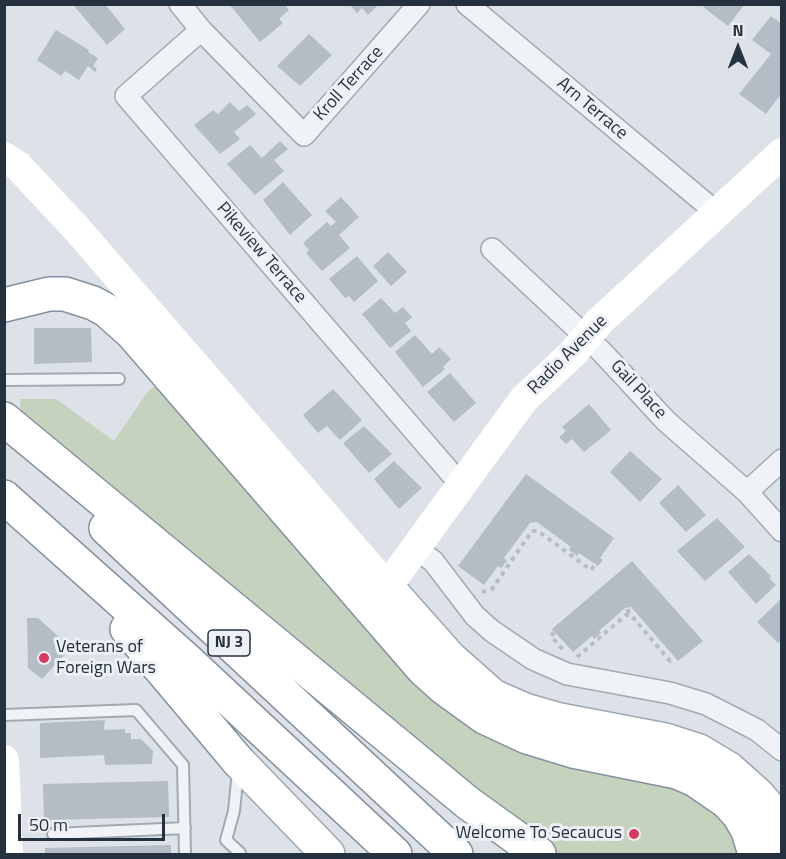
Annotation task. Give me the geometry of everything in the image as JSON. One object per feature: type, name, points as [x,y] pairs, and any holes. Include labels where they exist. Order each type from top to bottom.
[{"type":"main road","name":"Radio Avenue","points":[[387,587],[524,399],[782,153]]},
{"type":"main road","points":[[4,157],[18,166],[76,228],[449,657],[494,696],[525,710],[560,720],[665,740],[714,759],[758,795],[777,825],[782,842]]},
{"type":"main road","points":[[4,305],[50,294],[65,294],[106,310],[131,332],[423,669],[444,688],[484,717],[527,737],[573,751],[677,772],[695,780],[727,802],[739,815],[748,831],[755,855]]},
{"type":"main road","name":"NJ 3","points":[[4,419],[468,803],[522,855]]},
{"type":"main road","name":"NJ 3","points":[[4,429],[111,533],[456,855]]},
{"type":"main road","name":"NJ 3","points":[[4,497],[189,662],[395,855]]},
{"type":"main road","name":"NJ 3","points":[[54,542],[238,761],[328,855]]},
{"type":"main road","points":[[4,760],[8,855]]},
{"type":"main road","points":[[468,803],[538,855]]},
{"type":"street","points":[[180,4],[201,30]]},
{"type":"street","name":"Kroll Terrace","points":[[201,30],[304,135],[419,4]]},
{"type":"street","name":"Arn Terrace","points":[[467,4],[717,213]]},
{"type":"street","name":"Pikeview Terrace","points":[[201,30],[126,96],[461,485]]},
{"type":"street","name":"Gail Place","points":[[492,249],[586,338],[666,421],[747,492],[782,531]]},
{"type":"street","points":[[747,492],[782,460]]},
{"type":"street","points":[[415,549],[433,561],[462,600],[492,631],[533,659],[567,674],[670,693],[705,704],[757,730],[782,750]]},
{"type":"lane","points":[[4,380],[119,379]]},
{"type":"lane","points":[[4,715],[136,710],[183,765],[185,855]]},
{"type":"lane","points":[[238,761],[235,801],[226,840],[240,853]]},
{"type":"lane","points":[[53,834],[185,828]]},
{"type":"path","points":[[492,589],[506,565],[534,531],[534,523]]},
{"type":"path","points":[[534,531],[538,531],[572,554],[591,570],[595,565]]},
{"type":"path","points":[[462,600],[472,592],[492,589]]},
{"type":"path","points":[[492,589],[496,593]]},
{"type":"path","points":[[628,609],[629,615],[660,646],[670,661],[674,658]]},
{"type":"path","points":[[571,659],[629,615]]},
{"type":"green space","points":[[157,383],[460,715],[675,784],[729,822],[742,854],[552,854],[21,413],[20,399],[56,399],[114,441],[146,394]]},
{"type":"building","points":[[78,4],[105,4],[125,29],[107,45],[75,7]]},
{"type":"building","points":[[229,4],[284,4],[289,10],[279,19],[283,23],[260,42]]},
{"type":"building","points":[[349,4],[379,4],[368,15],[362,8],[357,13]]},
{"type":"building","points":[[706,4],[745,4],[728,26],[703,7]]},
{"type":"building","points":[[771,16],[782,24],[782,93],[766,114],[739,94],[771,54],[752,40]]},
{"type":"building","points":[[56,30],[98,58],[93,66],[97,69],[95,72],[88,66],[79,80],[65,71],[61,76],[37,60]]},
{"type":"building","points":[[309,34],[332,55],[300,86],[277,66]]},
{"type":"building","points":[[230,102],[239,111],[247,105],[256,114],[234,132],[240,139],[220,154],[194,125],[213,110],[218,114]]},
{"type":"building","points":[[280,141],[288,149],[274,160],[284,171],[255,195],[227,164],[250,145],[262,158]]},
{"type":"building","points":[[283,182],[312,215],[290,235],[263,200]]},
{"type":"building","points":[[341,197],[359,217],[339,235],[350,248],[322,271],[306,253],[309,250],[303,243],[327,222],[331,226],[336,222],[325,211]]},
{"type":"building","points":[[388,252],[407,272],[391,286],[373,266]]},
{"type":"building","points":[[357,256],[378,281],[354,302],[349,296],[345,298],[329,279]]},
{"type":"building","points":[[381,298],[395,313],[403,307],[412,317],[405,323],[411,331],[390,348],[362,314]]},
{"type":"building","points":[[34,328],[91,328],[92,362],[34,364]]},
{"type":"building","points":[[415,335],[432,354],[439,347],[451,359],[443,367],[445,369],[423,387],[395,352]]},
{"type":"building","points":[[450,373],[476,403],[454,422],[427,392]]},
{"type":"building","points":[[333,389],[362,420],[340,440],[327,426],[318,433],[303,415]]},
{"type":"building","points":[[589,404],[611,430],[584,452],[572,439],[566,444],[559,437],[566,431],[562,427]]},
{"type":"building","points":[[364,426],[392,454],[369,473],[343,443]]},
{"type":"building","points":[[630,451],[662,479],[640,502],[610,472]]},
{"type":"building","points":[[394,461],[422,488],[399,509],[374,479]]},
{"type":"building","points":[[526,474],[614,538],[600,558],[603,560],[598,566],[579,553],[577,556],[569,550],[571,547],[537,522],[530,523],[504,558],[507,561],[501,568],[498,566],[484,585],[458,566]]},
{"type":"building","points":[[678,485],[706,515],[686,532],[659,503]]},
{"type":"building","points":[[717,518],[745,547],[705,581],[677,551]]},
{"type":"building","points":[[749,554],[771,576],[769,578],[776,585],[756,604],[728,572]]},
{"type":"building","points":[[632,561],[703,641],[678,661],[631,607],[625,608],[599,631],[601,633],[594,639],[592,636],[573,652],[552,629]]},
{"type":"building","points":[[782,598],[782,640],[778,643],[757,622]]},
{"type":"building","name":"Veterans of Foreign Wars","points":[[27,618],[38,618],[71,648],[42,679],[28,668]]},
{"type":"building","points":[[105,720],[104,730],[125,729],[125,733],[131,733],[131,739],[141,739],[153,751],[152,764],[105,765],[104,755],[40,758],[40,723]]},
{"type":"building","points":[[168,781],[169,817],[44,820],[43,784]]},
{"type":"building","points":[[171,845],[171,854],[45,854],[45,848]]},
{"type":"place","name":"Veterans of Foreign Wars","points":[[44,658]]},
{"type":"place","name":"Welcome To Secaucus","points":[[634,834]]}]
